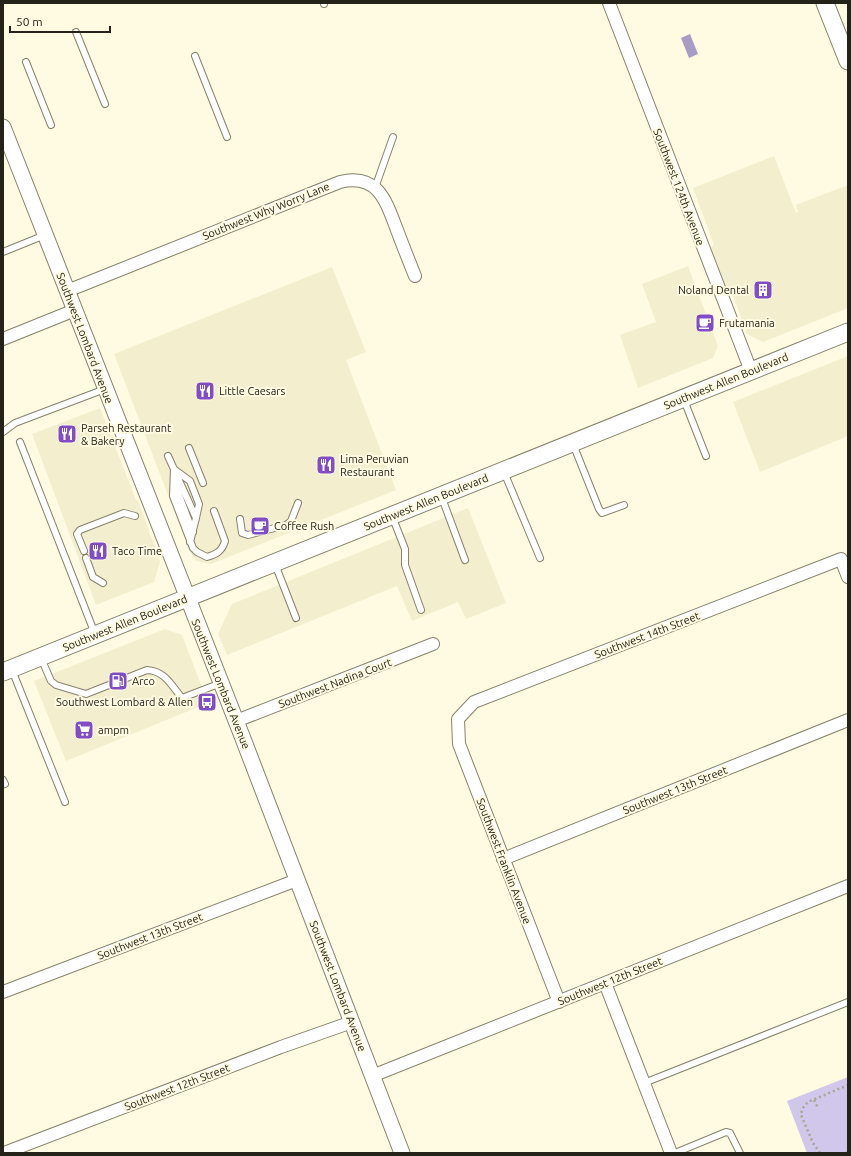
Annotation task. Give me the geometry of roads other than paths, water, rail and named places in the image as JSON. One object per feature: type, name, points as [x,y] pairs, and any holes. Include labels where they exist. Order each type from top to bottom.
[{"type":"main road","points":[[825,3],[848,61]]},
{"type":"main road","name":"Southwest Allen Boulevard","points":[[7,671],[848,332]]},
{"type":"street","name":"Southwest 124th Avenue","points":[[608,3],[751,371]]},
{"type":"street","name":"Southwest Lombard Avenue","points":[[3,127],[6,147],[45,235],[75,310],[236,721],[402,1153]]},
{"type":"street","name":"Southwest Why Worry Lane","points":[[67,291],[340,182],[350,180],[360,180],[375,188],[386,200],[415,276]]},
{"type":"street","points":[[3,339],[75,310]]},
{"type":"street","name":"Southwest 14th Street","points":[[458,719],[474,702],[841,559],[848,577]]},
{"type":"street","name":"Southwest Nadina Court","points":[[236,721],[433,644]]},
{"type":"street","name":"Southwest Franklin Avenue","points":[[458,719],[459,744],[559,1002]]},
{"type":"street","name":"Southwest 13th Street","points":[[503,859],[848,720]]},
{"type":"street","name":"Southwest 13th Street","points":[[3,992],[297,880]]},
{"type":"street","name":"Southwest 12th Street","points":[[372,1076],[848,886]]},
{"type":"street","points":[[605,983],[670,1153]]},
{"type":"street","name":"Southwest 12th Street","points":[[4,1153],[281,1047],[352,1022]]},
{"type":"lane","points":[[76,32],[105,104]]},
{"type":"lane","points":[[195,56],[227,137]]},
{"type":"lane","points":[[26,62],[51,125]]},
{"type":"lane","points":[[375,188],[393,137]]},
{"type":"lane","points":[[3,252],[45,235]]},
{"type":"lane","points":[[3,432],[15,423],[105,389]]},
{"type":"lane","points":[[683,398],[706,456]]},
{"type":"lane","points":[[20,442],[95,635]]},
{"type":"lane","points":[[573,443],[599,509],[602,513],[606,513],[624,505]]},
{"type":"lane","points":[[189,448],[203,483]]},
{"type":"lane","points":[[168,456],[183,485],[196,518],[190,542]]},
{"type":"lane","points":[[174,469],[172,496],[190,542],[197,552],[207,557],[217,554],[224,546],[224,536],[214,511]]},
{"type":"lane","points":[[503,471],[540,558]]},
{"type":"lane","points":[[173,481],[193,532]]},
{"type":"lane","points":[[441,496],[465,560]]},
{"type":"lane","points":[[240,519],[242,533],[248,535],[286,525],[291,521],[298,503]]},
{"type":"lane","points":[[84,551],[77,534],[80,530],[124,513],[135,516]]},
{"type":"lane","points":[[392,516],[405,551],[406,565],[421,610]]},
{"type":"lane","points":[[86,558],[93,577],[103,583]]},
{"type":"lane","points":[[274,563],[296,618]]},
{"type":"lane","points":[[41,657],[51,681],[56,685],[86,694],[147,670],[163,674],[182,698],[221,683]]},
{"type":"lane","points":[[7,671],[66,802]]},
{"type":"lane","points":[[644,1083],[848,1002]]},
{"type":"lane","points":[[675,1153],[726,1132],[733,1135],[740,1153]]},
{"type":"place","name":"Noland Dental","points":[[763,290]]},
{"type":"place","name":"Frutamania","points":[[705,323]]},
{"type":"place","name":"Little Caesars","points":[[205,391]]},
{"type":"place","name":"Parseh Restaurant & Bakery","points":[[67,434]]},
{"type":"place","name":"Lima Peruvian Restaurant","points":[[326,465]]},
{"type":"place","name":"Coffee Rush","points":[[260,526]]},
{"type":"place","name":"Taco Time","points":[[98,551]]},
{"type":"place","name":"Arco","points":[[118,681]]},
{"type":"place","name":"Southwest Lombard & Allen","points":[[207,702]]},
{"type":"place","name":"ampm","points":[[84,730]]}]
